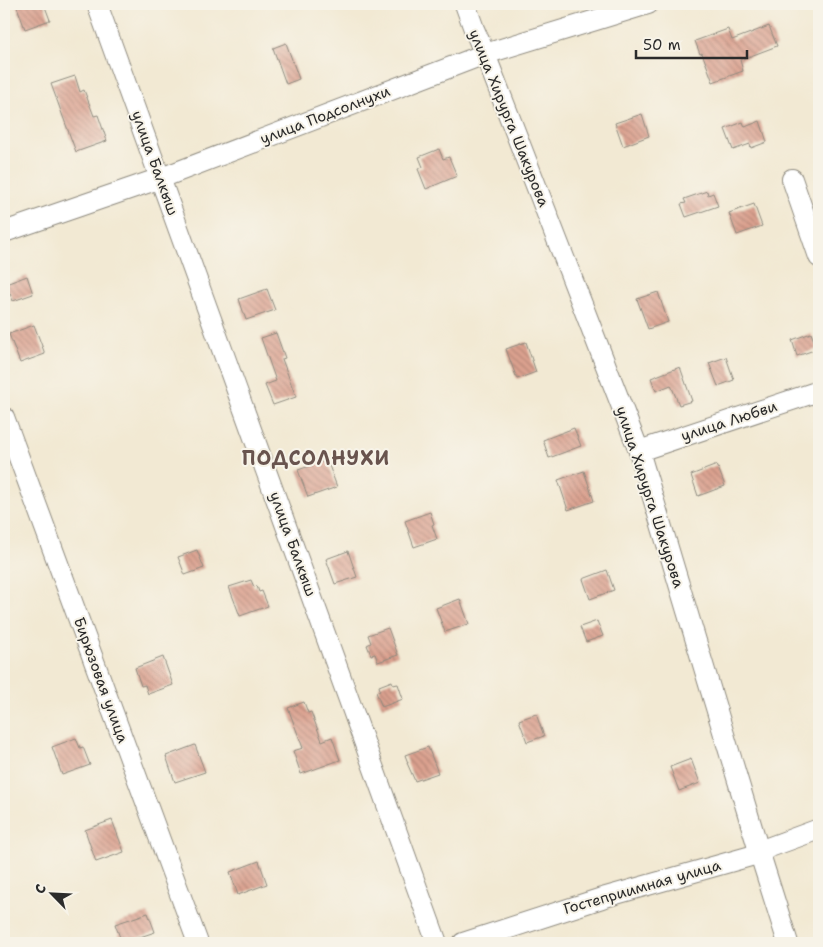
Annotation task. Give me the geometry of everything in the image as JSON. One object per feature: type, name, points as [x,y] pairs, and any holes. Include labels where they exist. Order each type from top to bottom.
[{"type":"street","name":"улица Балкыш","points":[[97,4],[437,943]]},
{"type":"street","name":"улица Хирурга Шакурова","points":[[465,4],[639,451],[788,943]]},
{"type":"street","name":"улица Подсолнухи","points":[[4,232],[161,178],[485,54],[648,4]]},
{"type":"street","points":[[792,179],[819,257]]},
{"type":"street","name":"улица Любви","points":[[639,451],[819,391]]},
{"type":"street","name":"Бирюзовая улица","points":[[4,418],[198,943]]},
{"type":"street","name":"Гостеприимная улица","points":[[463,943],[602,898],[751,856],[759,851],[819,829]]},
{"type":"building","points":[[16,4],[44,4],[50,20],[25,29]]},
{"type":"building","points":[[769,26],[777,46],[740,60],[743,71],[713,82],[702,53],[700,54],[695,41],[728,29],[732,40]]},
{"type":"building","points":[[286,43],[299,79],[286,84],[273,48]]},
{"type":"building","points":[[75,76],[80,92],[84,90],[94,116],[98,115],[107,141],[76,152],[51,84]]},
{"type":"building","points":[[642,114],[649,136],[623,146],[615,123]]},
{"type":"building","points":[[760,121],[767,142],[751,148],[750,144],[733,150],[725,129],[743,122],[745,127]]},
{"type":"building","points":[[439,149],[443,159],[449,157],[457,176],[426,189],[418,169],[423,167],[419,157]]},
{"type":"building","points":[[707,191],[708,195],[713,193],[718,206],[686,217],[681,204],[686,203],[684,199]]},
{"type":"building","points":[[754,204],[762,226],[737,235],[729,213]]},
{"type":"building","points":[[27,276],[33,294],[13,301],[6,284]]},
{"type":"building","points":[[267,289],[275,310],[246,320],[239,299]]},
{"type":"building","points":[[658,292],[668,322],[648,329],[637,299]]},
{"type":"building","points":[[34,325],[45,354],[20,363],[9,334]]},
{"type":"building","points":[[276,333],[285,358],[282,359],[296,397],[273,405],[265,385],[276,381],[261,338]]},
{"type":"building","points":[[811,333],[817,349],[797,356],[792,340]]},
{"type":"building","points":[[526,342],[536,372],[517,379],[506,349]]},
{"type":"building","points":[[726,357],[734,380],[718,386],[709,363]]},
{"type":"building","points":[[680,367],[692,401],[679,405],[671,385],[656,391],[651,378]]},
{"type":"building","points":[[574,428],[581,446],[549,458],[543,440]]},
{"type":"building","points":[[327,460],[337,487],[308,497],[298,470]]},
{"type":"building","points":[[717,465],[725,486],[698,496],[691,475]]},
{"type":"building","points":[[584,471],[594,501],[568,510],[558,480]]},
{"type":"building","points":[[430,512],[437,539],[414,547],[405,521]]},
{"type":"building","points":[[197,550],[204,568],[185,575],[178,557]]},
{"type":"building","points":[[348,551],[357,577],[335,584],[326,559]]},
{"type":"building","points":[[607,570],[614,590],[590,599],[583,579]]},
{"type":"building","points":[[251,580],[254,587],[257,586],[259,592],[262,591],[268,606],[240,616],[229,587]]},
{"type":"building","points":[[460,599],[469,624],[445,632],[436,608]]},
{"type":"building","points":[[597,621],[603,636],[586,642],[580,627]]},
{"type":"building","points":[[388,628],[398,655],[378,662],[375,654],[371,655],[367,645],[371,643],[368,635]]},
{"type":"building","points":[[163,657],[173,685],[148,694],[145,685],[141,686],[135,668]]},
{"type":"building","points":[[392,681],[393,685],[398,684],[403,699],[382,707],[376,692],[380,690],[379,686]]},
{"type":"building","points":[[304,702],[308,713],[311,712],[322,741],[332,737],[340,760],[301,774],[293,751],[303,748],[288,708]]},
{"type":"building","points":[[536,714],[544,736],[527,742],[519,720]]},
{"type":"building","points":[[76,738],[80,748],[83,747],[90,765],[62,775],[52,747]]},
{"type":"building","points":[[195,745],[205,772],[175,782],[166,756]]},
{"type":"building","points":[[428,747],[438,773],[415,781],[405,755]]},
{"type":"building","points":[[691,759],[700,783],[679,791],[670,767]]},
{"type":"building","points":[[112,820],[124,852],[96,862],[85,830]]},
{"type":"building","points":[[259,861],[267,884],[238,895],[230,872]]},
{"type":"building","points":[[148,913],[155,932],[122,943],[115,924]]},
{"type":"district","name":"ПОДСОЛНУХИ","points":[[316,458]]}]
